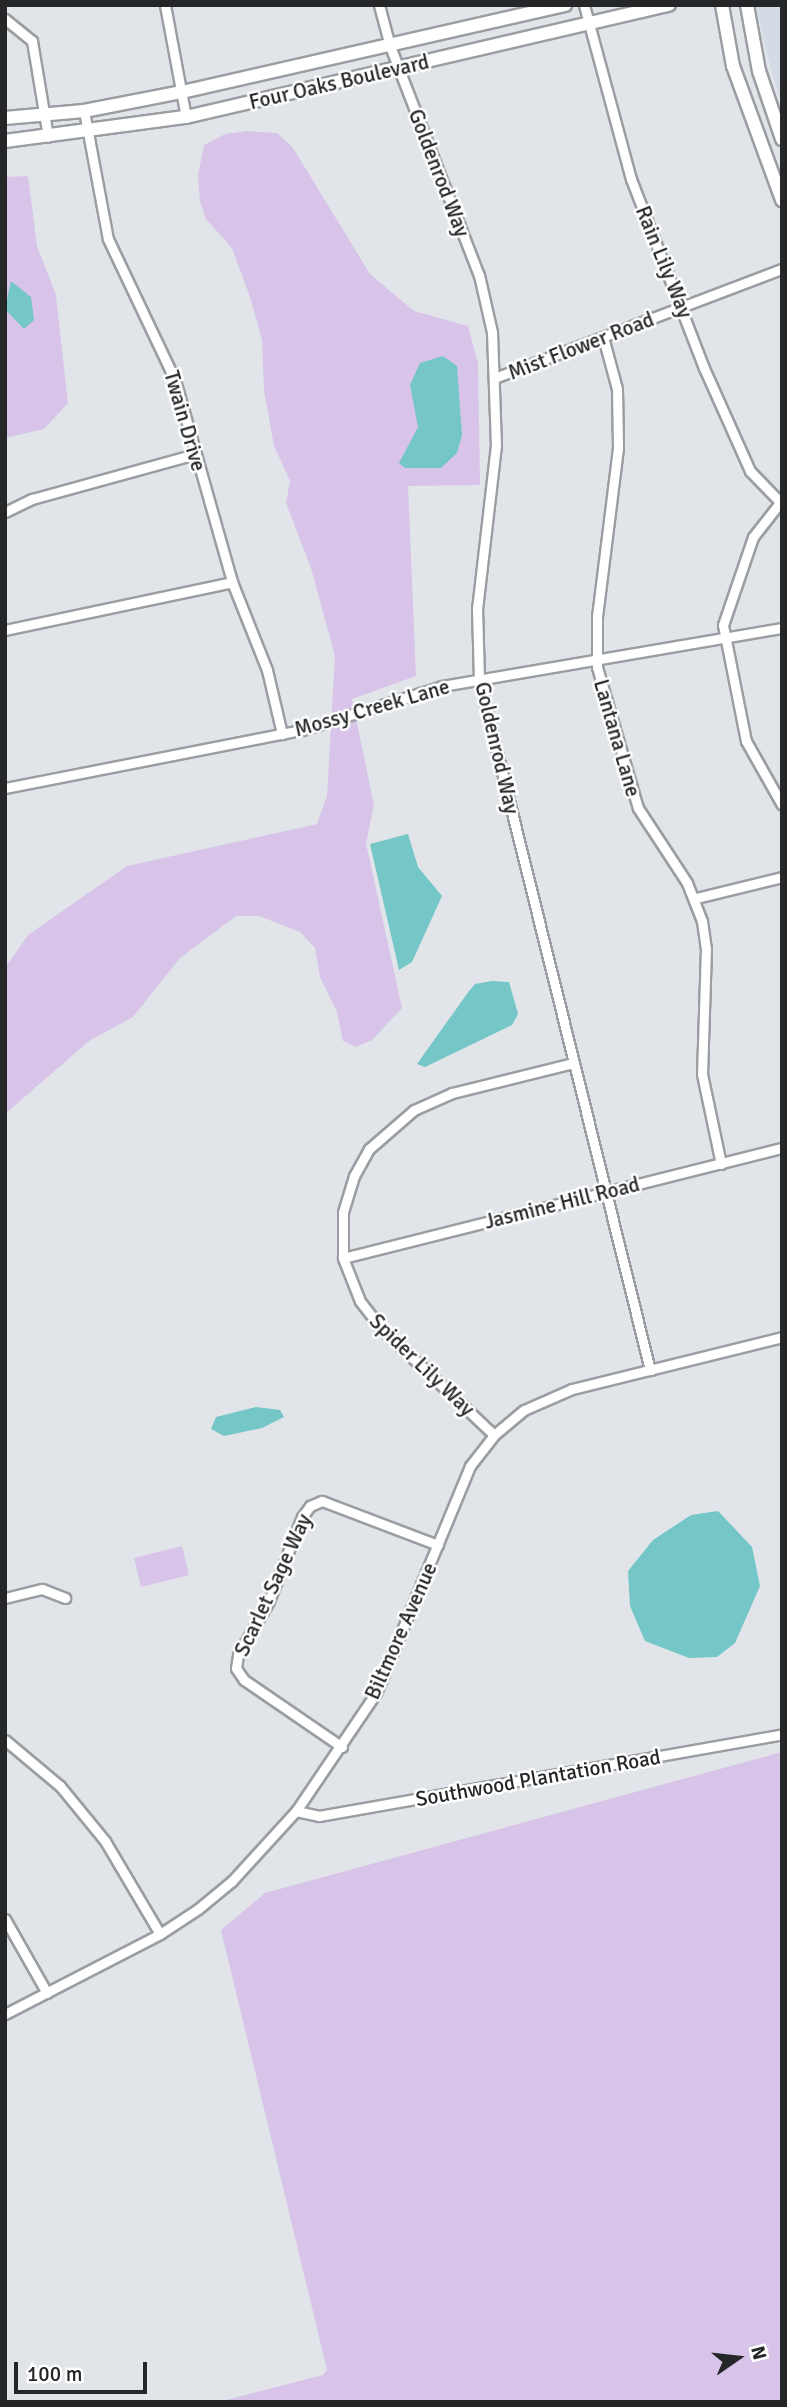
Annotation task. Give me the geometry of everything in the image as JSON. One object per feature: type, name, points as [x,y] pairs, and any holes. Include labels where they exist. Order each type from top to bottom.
[{"type":"street","points":[[165,5],[186,117]]},
{"type":"street","name":"Goldenrod Way","points":[[379,5],[398,69],[478,275],[497,377],[496,445],[477,608],[479,679],[650,1370]]},
{"type":"street","name":"Four Oaks Boulevard","points":[[5,118],[84,111],[182,92],[565,5]]},
{"type":"street","name":"Rain Lily Way","points":[[584,5],[631,179],[738,450],[750,471],[781,501]]},
{"type":"street","name":"Four Oaks Boulevard","points":[[5,141],[87,133],[186,117],[669,5]]},
{"type":"street","points":[[722,5],[733,66],[782,200]]},
{"type":"street","points":[[747,5],[760,71],[782,139]]},
{"type":"street","points":[[5,19],[32,41],[48,137]]},
{"type":"street","name":"Twain Drive","points":[[84,111],[108,239],[164,350],[232,582],[267,670],[282,734]]},
{"type":"street","name":"Mist Flower Road","points":[[497,377],[782,269]]},
{"type":"street","name":"Lantana Lane","points":[[603,337],[617,389],[618,448],[596,658],[635,800],[696,898],[706,948],[702,1074],[721,1164]]},
{"type":"street","points":[[5,512],[32,499],[195,454]]},
{"type":"street","points":[[781,501],[753,537],[730,593],[723,637],[746,741],[782,805]]},
{"type":"street","points":[[5,630],[232,582]]},
{"type":"street","name":"Mossy Creek Lane","points":[[5,788],[282,734],[422,691],[479,679],[782,628]]},
{"type":"street","points":[[696,898],[782,877]]},
{"type":"street","name":"Spider Lily Way","points":[[494,1435],[370,1316],[343,1258],[341,1228],[347,1194],[361,1163],[386,1131],[434,1098],[573,1063]]},
{"type":"street","name":"Jasmine Hill Road","points":[[343,1258],[782,1148]]},
{"type":"street","name":"Biltmore Avenue","points":[[5,2014],[160,1934],[232,1881],[296,1811],[342,1747],[392,1661],[470,1466],[494,1435],[552,1396],[782,1336]]},
{"type":"street","name":"Scarlet Sage Way","points":[[342,1747],[244,1680],[236,1668],[302,1517],[310,1506],[322,1501],[438,1545]]},
{"type":"street","points":[[5,1598],[42,1589],[65,1598]]},
{"type":"street","name":"Southwood Plantation Road","points":[[296,1811],[319,1816],[782,1734]]},
{"type":"street","points":[[5,1741],[60,1786],[106,1841],[160,1934]]},
{"type":"street","points":[[5,1919],[47,1993]]},
{"type":"shaded area","points":[[756,5],[782,5],[782,105],[769,62]]},
{"type":"shaded area","points":[[247,131],[277,133],[293,148],[370,274],[414,311],[468,326],[478,363],[480,485],[408,486],[416,676],[352,699],[374,805],[366,843],[402,1008],[372,1040],[356,1047],[343,1041],[337,1012],[320,977],[315,948],[300,932],[259,916],[236,916],[180,958],[133,1017],[89,1041],[5,1114],[5,968],[28,935],[127,866],[317,824],[327,796],[335,656],[311,568],[286,503],[290,481],[274,446],[264,391],[262,340],[250,297],[232,248],[206,219],[200,202],[198,175],[204,145],[225,134]]},
{"type":"shaded area","points":[[28,176],[37,246],[56,295],[68,403],[44,429],[5,438],[5,177]]},
{"type":"shaded area","points":[[182,1546],[189,1575],[141,1587],[134,1558]]},
{"type":"shaded area","points":[[782,1752],[782,2402],[218,2402],[323,2375],[327,2370],[221,1930],[265,1893]]},
{"type":"water","points":[[11,281],[31,297],[34,320],[24,329],[5,309]]},
{"type":"water","points":[[443,356],[457,366],[462,435],[457,453],[441,468],[405,468],[399,463],[418,427],[410,385],[420,363]]},
{"type":"water","points":[[408,834],[418,867],[442,896],[412,962],[399,970],[370,844]]},
{"type":"water","points":[[509,982],[518,1014],[512,1025],[425,1067],[417,1064],[475,984]]},
{"type":"water","points":[[256,1407],[280,1410],[284,1417],[262,1428],[224,1436],[211,1429],[216,1417]]},
{"type":"water","points":[[718,1511],[752,1547],[760,1586],[735,1643],[717,1657],[689,1658],[645,1641],[630,1606],[628,1571],[653,1540],[691,1515]]}]
